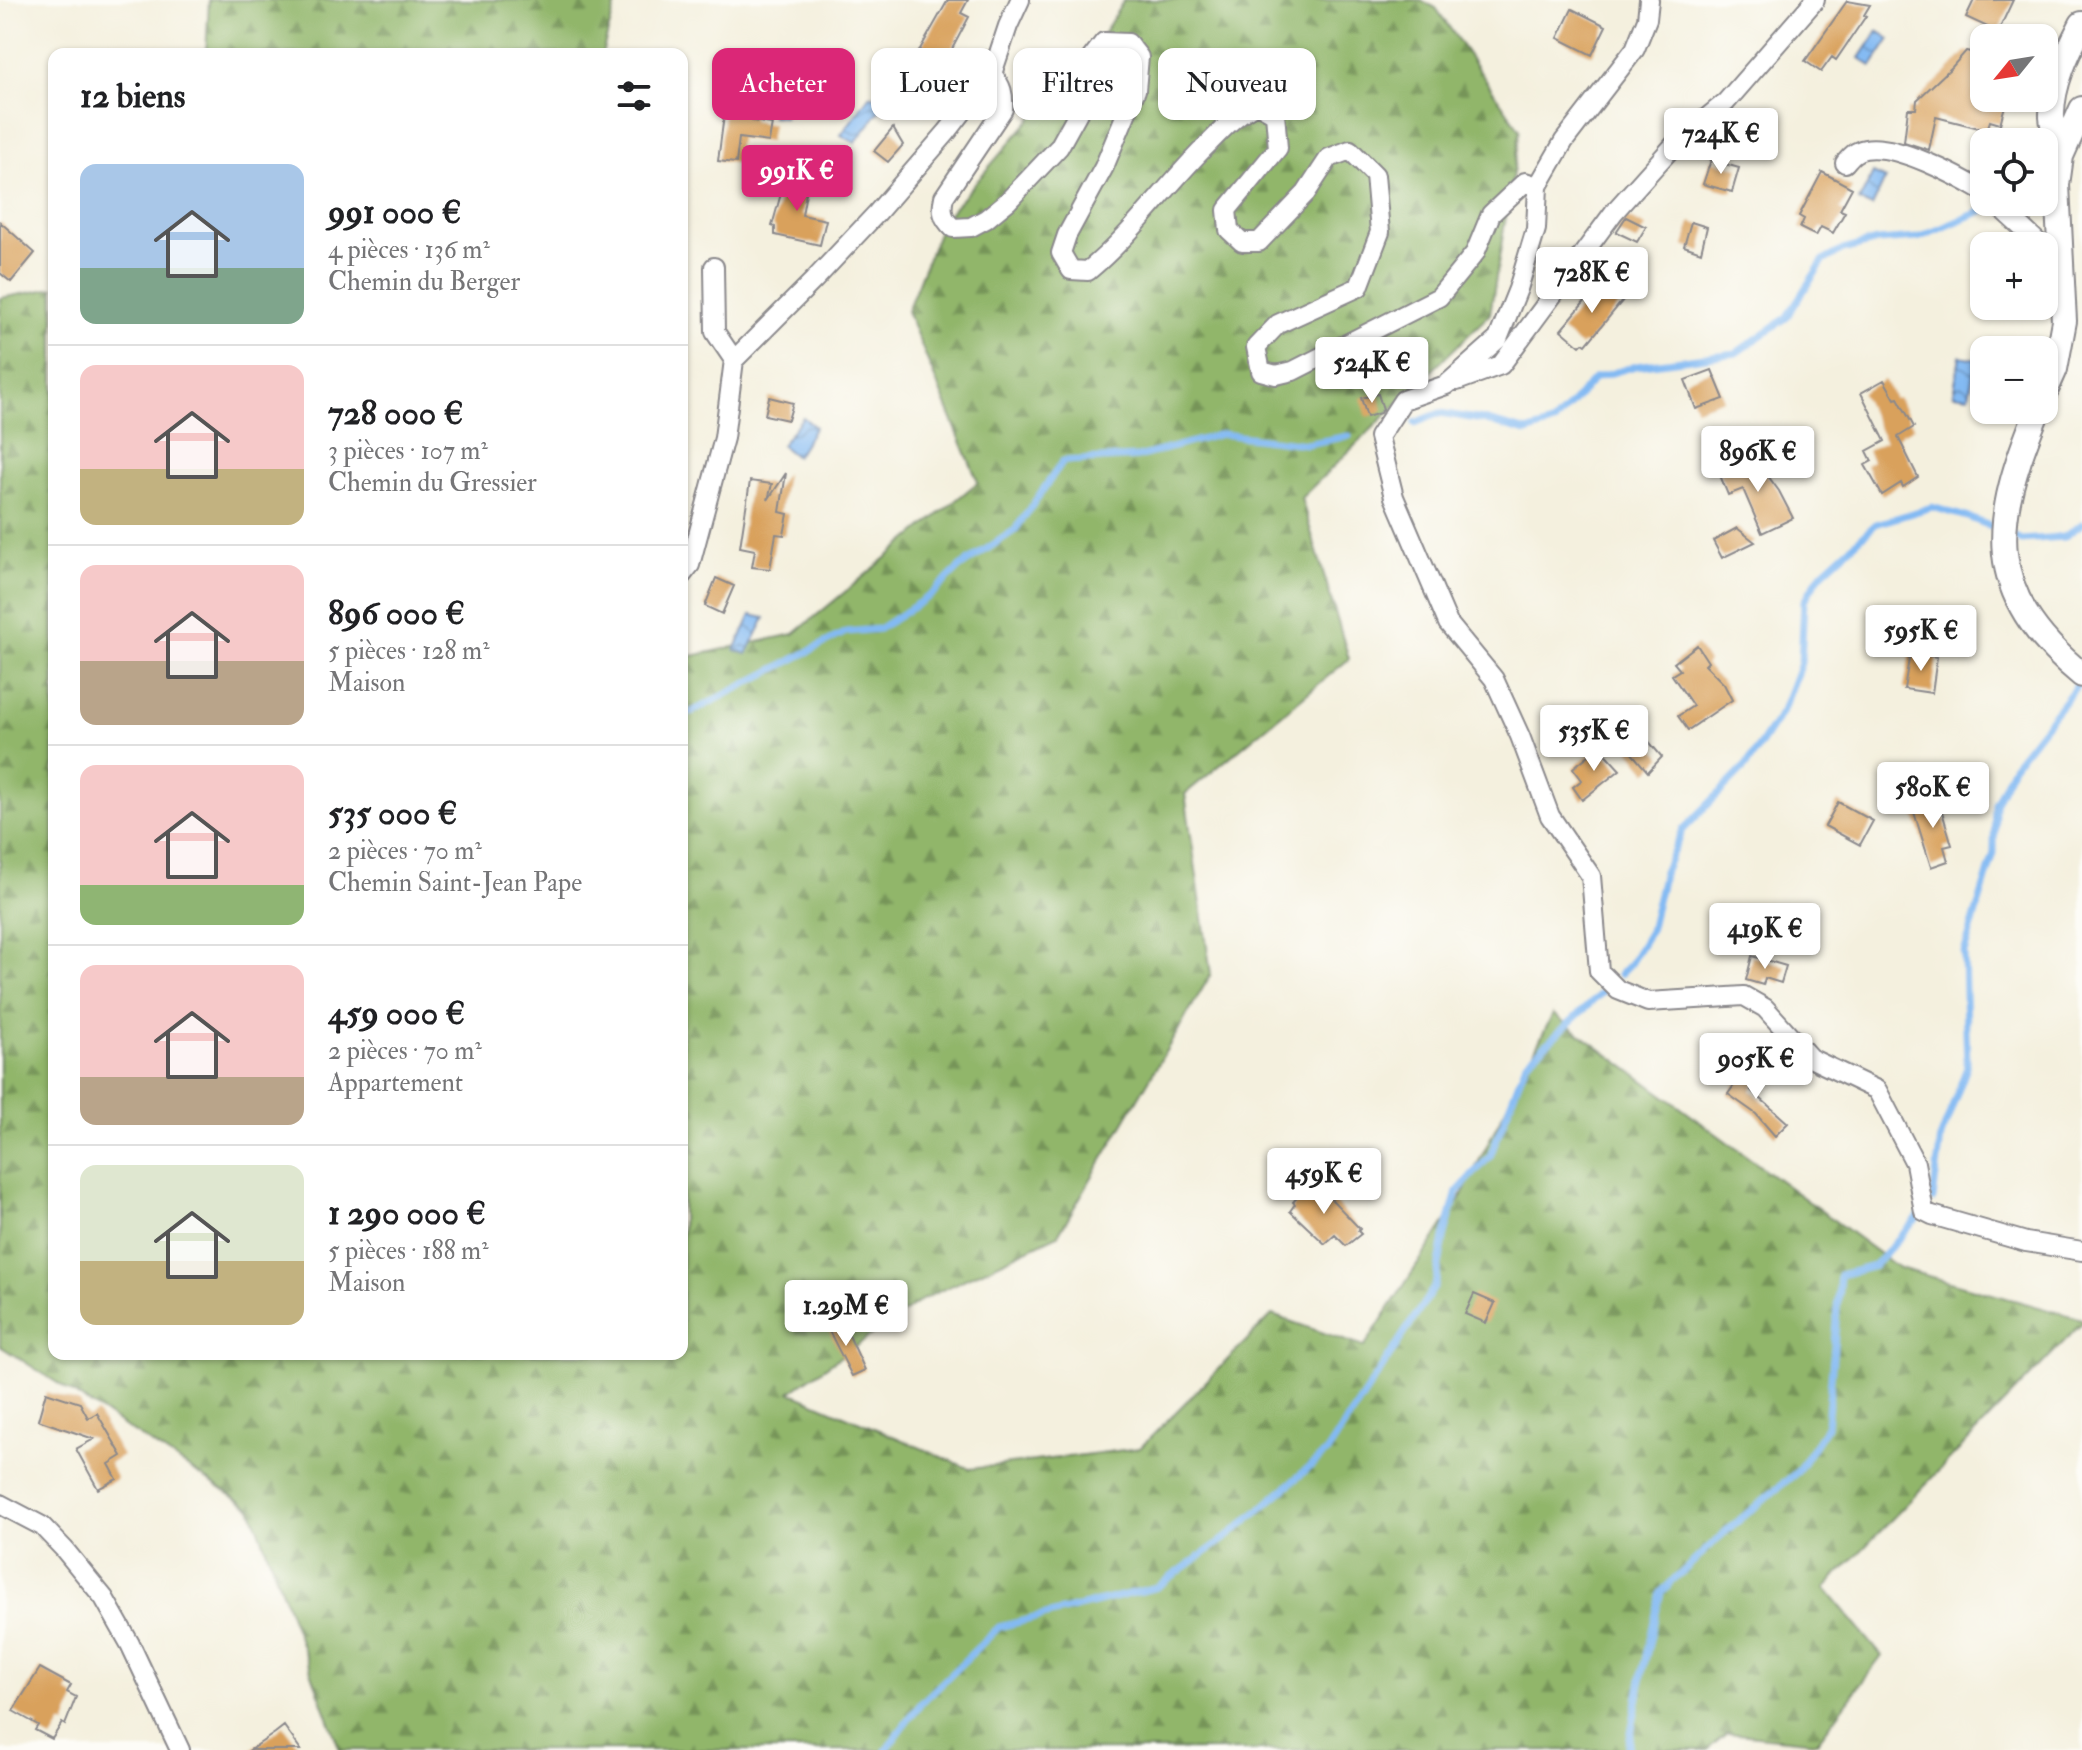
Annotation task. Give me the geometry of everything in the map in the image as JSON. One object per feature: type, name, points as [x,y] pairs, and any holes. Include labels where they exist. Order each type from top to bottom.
[{"type":"main road","points":[[2061,156],[2052,119],[2053,102],[2082,24]]},
{"type":"main road","points":[[2051,232],[2061,156],[2082,109]]},
{"type":"main road","points":[[2058,294],[2064,321],[2058,353]]},
{"type":"main road","points":[[2032,424],[2007,495],[2003,520],[2007,570],[2018,599],[2046,642],[2082,675]]},
{"type":"street","points":[[997,59],[1020,0]]},
{"type":"street","points":[[1446,385],[1498,339],[1518,289],[1536,229],[1538,186],[1564,141],[1635,49],[1647,19],[1649,0]]},
{"type":"street","points":[[1815,0],[1726,102],[1675,144],[1614,212],[1501,365],[1403,400],[1379,437],[1384,461],[1394,497],[1448,623],[1494,679],[1520,736],[1550,816],[1591,876],[1599,971],[1618,990],[1648,1002],[1744,996],[1765,1008],[1810,1058],[1877,1090],[1915,1163],[1924,1211],[2026,1242],[2082,1251]]},
{"type":"street","points":[[996,120],[944,197],[941,209],[946,222],[953,228],[971,227],[986,219],[1008,201],[1059,147],[1080,109],[1087,64],[1104,42],[1128,43],[1139,57],[1136,90],[1104,167],[1067,235],[1061,253],[1071,270],[1088,271],[1111,252],[1184,167],[1241,111],[1257,104],[1275,114],[1278,148],[1227,210],[1229,230],[1242,242],[1259,242],[1306,193],[1329,158],[1350,150],[1375,175],[1380,232],[1359,287],[1278,324],[1256,347],[1261,371],[1276,375],[1293,371],[1439,297],[1475,253],[1491,214],[1525,182],[1538,186]]},
{"type":"street","points":[[997,80],[1004,95],[1003,109],[997,118]]},
{"type":"street","points":[[688,568],[724,438],[734,360],[877,213],[956,120]]},
{"type":"street","points":[[1845,163],[1853,153],[1876,149],[1930,162],[1970,184]]},
{"type":"street","points":[[2009,216],[2026,232]]},
{"type":"street","points":[[714,267],[715,332],[734,360]]},
{"type":"street","points":[[0,1504],[42,1526],[104,1598],[130,1644],[180,1750]]},
{"type":"green space","points":[[209,0],[617,0],[604,48],[206,48]]},
{"type":"green space","points":[[1124,0],[1421,0],[1436,8],[1520,130],[1490,314],[1301,498],[1349,659],[1185,794],[1211,974],[1058,1235],[923,1299],[790,1392],[970,1469],[1140,1448],[1272,1315],[1364,1347],[1460,1199],[1553,1014],[1899,1268],[2082,1319],[2082,1323],[1825,1588],[1882,1656],[1817,1742],[1727,1733],[1707,1750],[340,1750],[251,1508],[0,1346],[0,298],[48,289],[48,1360],[688,1360],[688,657],[794,634],[978,482],[907,311],[943,220],[1030,120],[1142,120],[1142,48],[1092,48]]},
{"type":"water","points":[[1878,31],[1890,39],[1872,66],[1860,58]]},
{"type":"water","points":[[871,95],[872,120],[855,143],[841,135],[855,120]]},
{"type":"water","points":[[1873,173],[1885,179],[1872,207],[1859,201]]},
{"type":"water","points":[[1960,356],[1970,358],[1969,396],[1953,394]]},
{"type":"water","points":[[803,417],[815,427],[796,457],[781,445]]},
{"type":"water","points":[[751,615],[765,618],[747,654],[735,650]]},
{"type":"building","points":[[948,0],[968,0],[961,13],[969,17],[953,48],[921,48]]},
{"type":"building","points":[[1974,0],[2013,0],[2002,24],[1981,24],[1966,17]]},
{"type":"building","points":[[1847,1],[1870,5],[1836,60],[1832,57],[1821,72],[1805,61]]},
{"type":"building","points":[[1572,9],[1606,26],[1592,55],[1558,38]]},
{"type":"building","points":[[1966,51],[1970,52],[1970,112],[2003,112],[2000,124],[1990,121],[1988,128],[1979,128],[1936,117],[1929,150],[1904,142],[1908,109],[1916,109],[1917,100]]},
{"type":"building","points":[[723,120],[772,124],[769,142],[739,138],[736,163],[718,161]]},
{"type":"building","points":[[893,128],[903,145],[888,162],[874,151]]},
{"type":"building","points":[[1711,160],[1739,168],[1732,192],[1703,184]]},
{"type":"building","points":[[787,172],[809,176],[802,215],[826,220],[820,245],[775,235],[775,227],[772,226]]},
{"type":"building","points":[[1822,172],[1852,188],[1840,210],[1845,212],[1833,233],[1821,227],[1816,236],[1800,228],[1804,219],[1799,216]]},
{"type":"building","points":[[1626,217],[1646,227],[1637,242],[1616,232]]},
{"type":"building","points":[[0,222],[35,253],[11,282],[0,273]]},
{"type":"building","points":[[1691,222],[1707,227],[1701,252],[1684,246]]},
{"type":"building","points":[[1602,281],[1623,300],[1586,345],[1583,343],[1580,346],[1561,330]]},
{"type":"building","points":[[1712,370],[1724,399],[1696,409],[1685,380]]},
{"type":"building","points":[[1884,380],[1914,427],[1898,437],[1918,477],[1882,495],[1865,465],[1872,461],[1867,451],[1885,441],[1861,393]]},
{"type":"building","points":[[1378,394],[1383,409],[1367,417],[1361,398]]},
{"type":"building","points":[[769,397],[793,403],[788,420],[765,415]]},
{"type":"building","points":[[1757,461],[1779,491],[1793,518],[1762,533],[1743,489],[1728,495],[1719,473]]},
{"type":"building","points":[[786,473],[780,512],[788,514],[784,535],[776,534],[770,569],[752,567],[755,550],[740,547],[750,481],[772,484],[768,500]]},
{"type":"building","points":[[1737,528],[1755,542],[1722,558],[1713,541]]},
{"type":"building","points":[[716,578],[734,586],[722,614],[705,606]]},
{"type":"building","points":[[1697,645],[1708,662],[1705,665],[1724,684],[1732,700],[1688,730],[1678,716],[1693,706],[1672,675],[1680,670],[1674,663]]},
{"type":"building","points":[[1910,653],[1937,657],[1932,693],[1904,689]]},
{"type":"building","points":[[1645,737],[1662,757],[1648,772],[1629,750]]},
{"type":"building","points":[[1599,747],[1620,770],[1582,800],[1573,787],[1582,780],[1573,768]]},
{"type":"building","points":[[1937,795],[1952,845],[1944,847],[1948,861],[1931,867],[1914,812],[1923,808],[1921,800]]},
{"type":"building","points":[[1838,802],[1873,821],[1860,845],[1825,826]]},
{"type":"building","points":[[1752,956],[1786,966],[1781,983],[1765,978],[1763,985],[1746,980]]},
{"type":"building","points":[[1748,1065],[1762,1074],[1751,1090],[1788,1123],[1775,1136],[1756,1114],[1728,1094]]},
{"type":"building","points":[[1313,1180],[1360,1229],[1361,1234],[1346,1246],[1335,1235],[1325,1244],[1290,1211],[1295,1204],[1293,1202]]},
{"type":"building","points":[[1474,1294],[1495,1303],[1486,1323],[1465,1314]]},
{"type":"building","points":[[842,1320],[865,1370],[852,1376],[827,1327]]},
{"type":"building","points":[[46,1392],[80,1403],[88,1418],[97,1413],[122,1456],[109,1464],[117,1479],[98,1489],[76,1449],[94,1439],[38,1420]]},
{"type":"building","points":[[40,1668],[71,1685],[67,1692],[76,1697],[65,1725],[62,1723],[52,1739],[35,1730],[38,1725],[13,1711]]},
{"type":"building","points":[[284,1726],[301,1750],[250,1750],[275,1733]]},
{"type":"waterway","points":[[1415,423],[1440,413],[1527,432],[1554,423],[1595,378],[1636,366],[1736,353],[1786,318],[1823,261],[1843,250],[1877,241],[1918,238],[1970,216]]},
{"type":"waterway","points":[[688,714],[846,632],[879,629],[931,595],[960,567],[1015,530],[1063,461],[1138,457],[1221,434],[1306,444],[1349,436]]},
{"type":"waterway","points":[[1620,974],[1630,964],[1650,931],[1664,872],[1683,830],[1746,766],[1783,710],[1801,663],[1804,601],[1820,575],[1876,524],[1932,507],[2000,530]]},
{"type":"waterway","points":[[2011,535],[2021,540],[2064,537],[2082,524]]},
{"type":"waterway","points":[[1933,1199],[1941,1137],[1967,1067],[1964,953],[1994,853],[1995,804],[2013,766],[2082,679]]},
{"type":"waterway","points":[[886,1750],[920,1704],[999,1627],[1157,1587],[1230,1535],[1327,1452],[1435,1286],[1457,1192],[1490,1156],[1526,1063],[1608,987]]},
{"type":"waterway","points":[[1628,1750],[1661,1592],[1725,1532],[1797,1472],[1827,1426],[1840,1275],[1874,1266],[1920,1215]]}]
